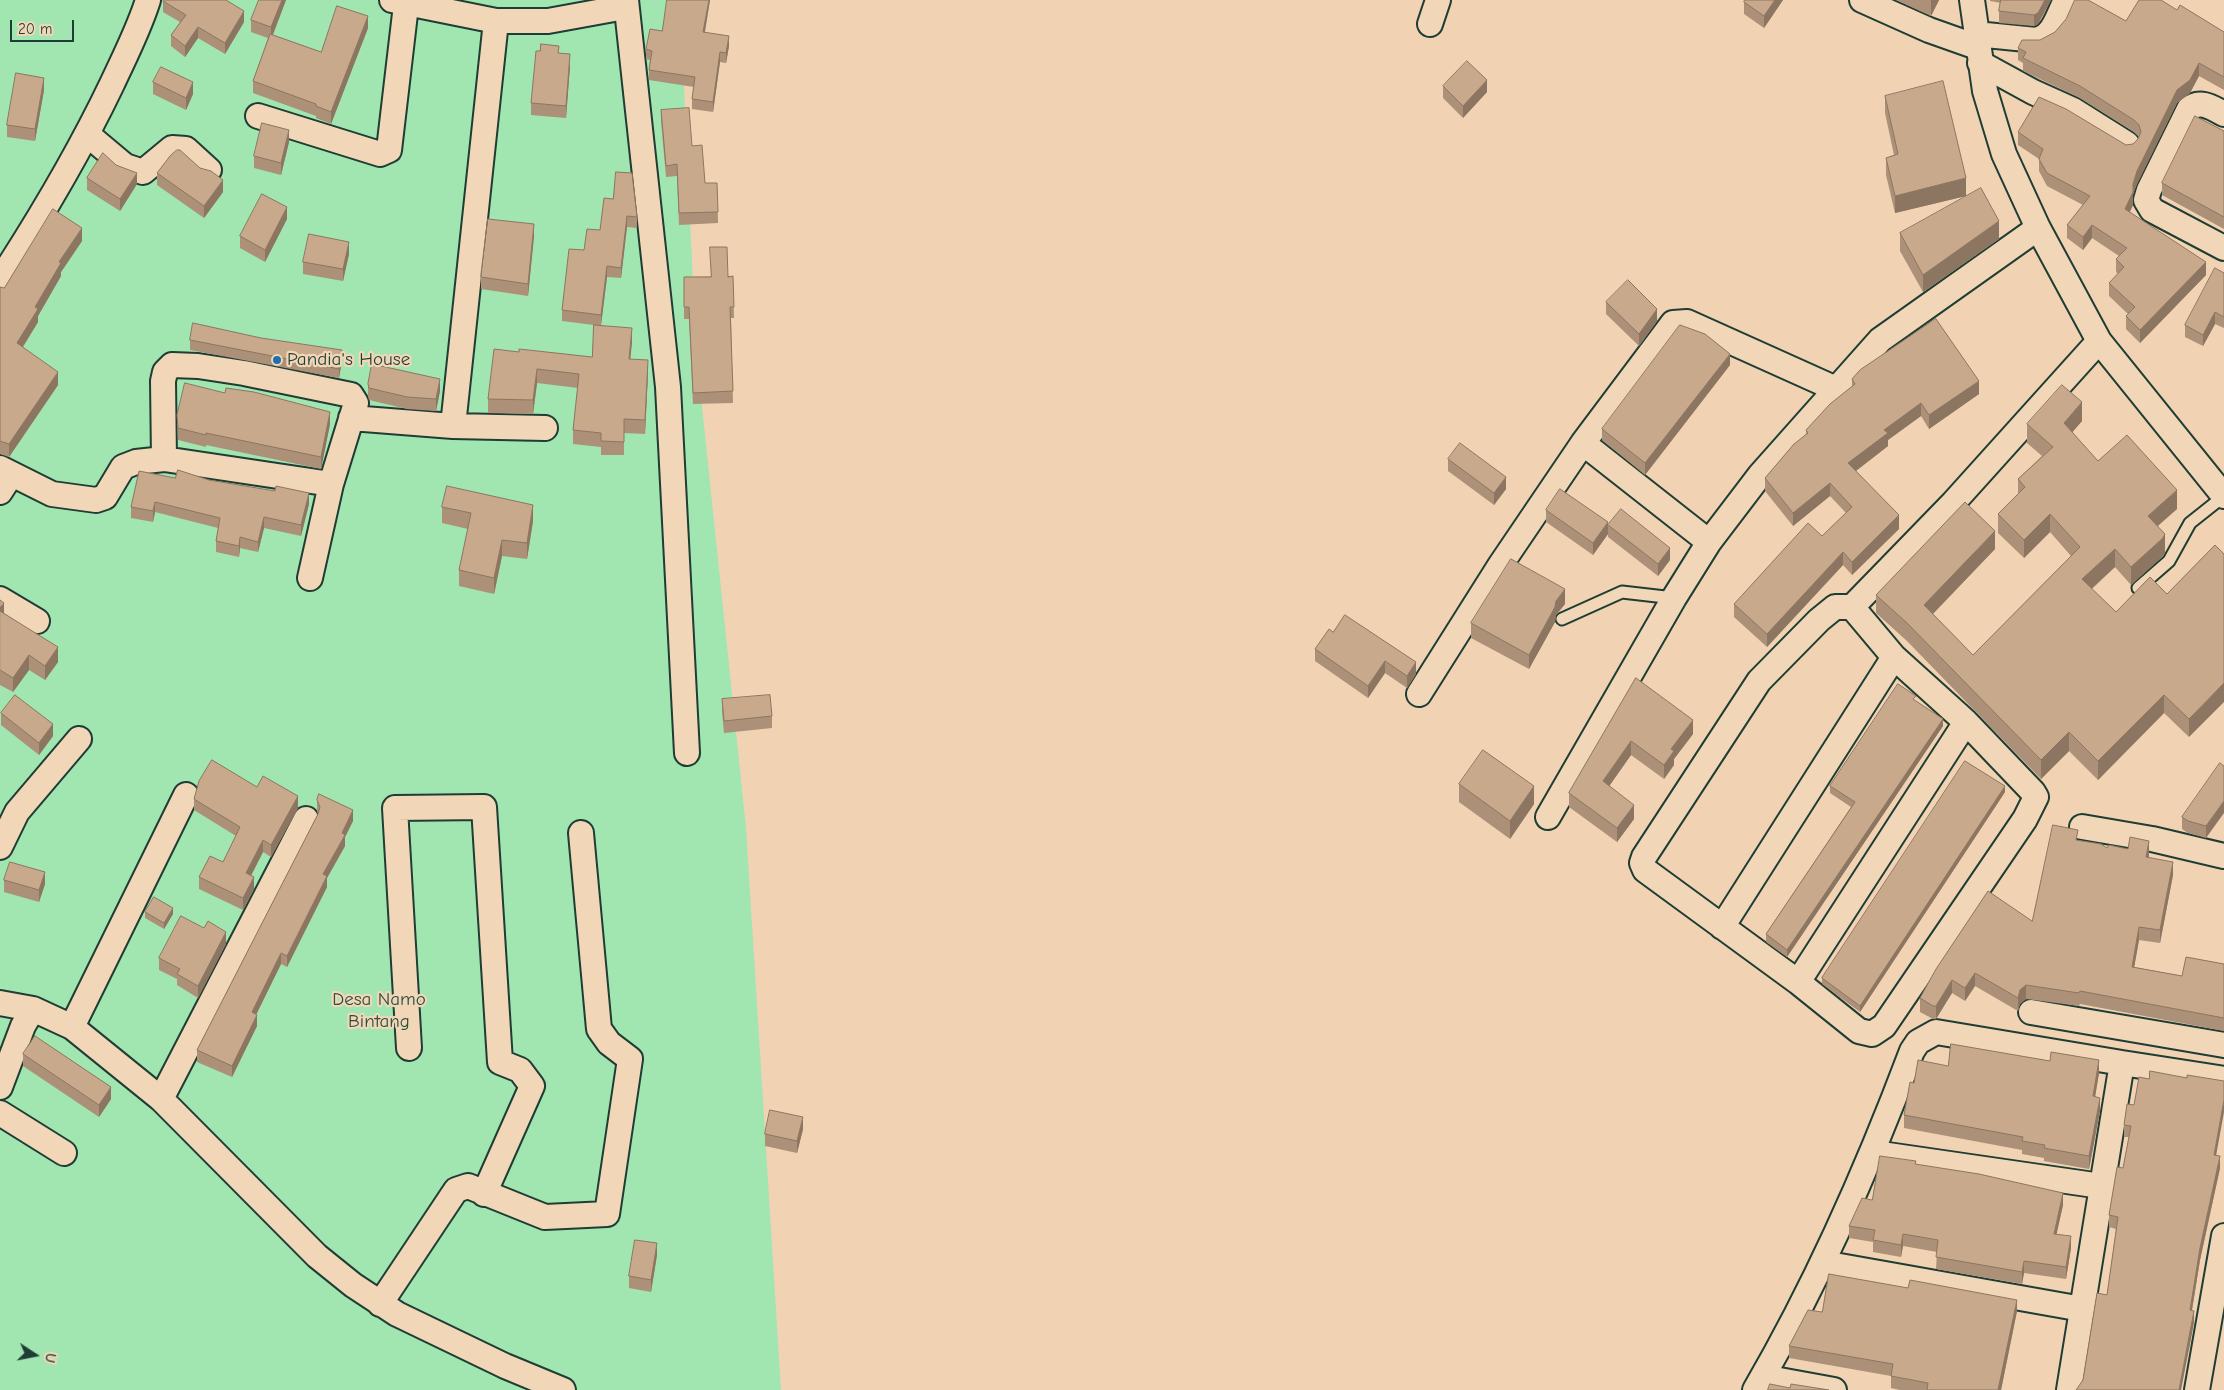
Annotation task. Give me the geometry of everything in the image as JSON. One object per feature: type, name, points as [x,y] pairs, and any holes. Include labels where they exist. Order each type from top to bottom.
[{"type":"street","points":[[0,280],[46,208],[88,135],[140,25],[148,0]]},
{"type":"street","points":[[1430,24],[1438,0]]},
{"type":"street","points":[[1862,0],[1929,30],[1978,48],[2040,96],[2073,110],[2127,144]]},
{"type":"street","points":[[1972,0],[1985,91],[2004,154],[2038,228],[2100,341],[2224,496]]},
{"type":"street","points":[[1978,48],[2036,40],[2049,35],[2066,0]]},
{"type":"street","points":[[258,116],[380,154],[389,150],[399,2],[496,21],[548,21],[626,3],[668,387],[686,753]]},
{"type":"street","points":[[453,426],[496,21]]},
{"type":"street","points":[[2224,114],[2206,105],[2197,104],[2189,109],[2149,190],[2146,200],[2152,210],[2224,248]]},
{"type":"street","points":[[88,135],[125,166],[143,172],[172,148],[186,149],[209,170]]},
{"type":"street","points":[[1548,817],[1674,598],[1709,542],[1760,475],[1880,340],[2038,228]]},
{"type":"street","points":[[1419,694],[1501,564],[1583,443],[1670,326],[1676,322],[1686,322],[1836,389]]},
{"type":"street","points":[[1852,607],[1894,657],[1966,722],[2035,794],[2034,803],[2025,818],[1884,1026],[1872,1034],[1859,1031],[1798,982],[1645,870],[1642,863],[1644,857],[1760,681],[1818,620],[1835,607],[1852,607],[1953,503],[2100,341]]},
{"type":"street","points":[[164,459],[163,381],[165,372],[172,366],[198,366],[244,373],[351,395],[356,403],[331,484],[310,578]]},
{"type":"street","points":[[351,418],[453,426],[546,428]]},
{"type":"street","points":[[1583,443],[1709,542]]},
{"type":"street","points":[[4,478],[52,494],[100,500],[105,497],[123,467],[136,462],[164,459],[331,484]]},
{"type":"street","points":[[0,599],[37,621]]},
{"type":"street","points":[[1722,927],[1894,657]]},
{"type":"street","points":[[1798,982],[1966,722]]},
{"type":"street","points":[[0,848],[17,812],[79,739]]},
{"type":"street","points":[[72,1027],[186,795]]},
{"type":"street","points":[[409,1048],[395,808],[484,807],[500,1062],[520,1070],[532,1086],[484,1194]]},
{"type":"street","points":[[161,1099],[306,819]]},
{"type":"street","points":[[2082,827],[2152,839],[2224,856]]},
{"type":"street","points":[[380,1304],[456,1190],[468,1186],[545,1217],[607,1214],[630,1059],[609,1043],[600,1029],[581,833]]},
{"type":"street","points":[[0,1003],[33,1009],[72,1027],[161,1099],[317,1256],[380,1304],[504,1366],[563,1390]]},
{"type":"street","points":[[0,1087],[23,1026],[33,1009]]},
{"type":"street","points":[[2031,1012],[2224,1045]]},
{"type":"street","points":[[1834,1390],[1759,1383],[1823,1263],[1874,1153],[1912,1051],[1918,1042],[1936,1032],[2224,1079]]},
{"type":"street","points":[[2069,1390],[2122,1063]]},
{"type":"street","points":[[0,1113],[64,1153]]},
{"type":"street","points":[[1874,1153],[2101,1186]]},
{"type":"street","points":[[2197,1390],[2219,1307],[2224,1236]]},
{"type":"street","points":[[1823,1263],[2082,1309]]},
{"type":"lane","points":[[2138,588],[2168,561],[2190,523],[2224,496]]},
{"type":"lane","points":[[1562,619],[1622,592],[1674,598]]},
{"type":"green space","name":"Desa Namo Bintang","points":[[0,0],[680,0],[696,349],[746,828],[781,1390],[0,1390]]},
{"type":"building","points":[[164,0],[226,0],[244,11],[225,43],[198,27],[185,46],[171,35],[186,15]]},
{"type":"building","points":[[259,0],[282,0],[271,27],[251,20]]},
{"type":"building","points":[[667,0],[709,0],[703,32],[729,36],[726,53],[720,52],[713,102],[692,99],[695,77],[649,70],[652,51],[646,49],[650,29],[662,31]]},
{"type":"building","points":[[1745,0],[1775,0],[1764,16],[1744,2]]},
{"type":"building","points":[[2001,0],[2045,0],[2038,13],[2034,15],[1999,11]]},
{"type":"building","points":[[2075,0],[2088,0],[2126,21],[2139,0],[2161,0],[2177,10],[2180,5],[2224,32],[2224,77],[2199,63],[2190,80],[2177,90],[2137,171],[2133,192],[2125,209],[2206,262],[2140,330],[2126,316],[2135,307],[2109,283],[2124,267],[2116,259],[2127,248],[2092,225],[2083,237],[2067,225],[2090,196],[2047,173],[2039,159],[2043,149],[2018,132],[2039,97],[2066,109],[2126,145],[2133,144],[2138,139],[2141,132],[2139,125],[2134,120],[2080,86],[2023,58],[2026,52],[2018,48],[2022,40],[2040,40],[2055,32],[2066,19]]},
{"type":"building","points":[[337,6],[368,16],[331,112],[316,106],[316,104],[253,81],[270,34],[321,52]]},
{"type":"building","points":[[541,44],[559,46],[558,53],[570,54],[566,106],[531,103],[536,51],[540,51]]},
{"type":"building","points":[[1467,61],[1487,80],[1463,106],[1443,86]]},
{"type":"building","points":[[161,67],[193,82],[186,98],[153,82]]},
{"type":"building","points":[[16,73],[44,78],[35,129],[7,125]]},
{"type":"building","points":[[1943,81],[1966,178],[1895,196],[1886,158],[1898,154],[1885,96]]},
{"type":"building","points":[[689,108],[692,146],[702,145],[705,183],[717,183],[718,212],[679,213],[677,164],[666,166],[661,110]]},
{"type":"building","points":[[2195,116],[2224,131],[2224,217],[2162,183]]},
{"type":"building","points":[[262,123],[289,130],[281,163],[254,156]]},
{"type":"building","points":[[177,150],[180,150],[200,168],[211,171],[223,180],[204,206],[157,173]]},
{"type":"building","points":[[103,153],[116,165],[137,173],[120,199],[87,178]]},
{"type":"building","points":[[616,172],[632,173],[637,217],[627,216],[621,268],[607,266],[601,315],[562,310],[569,249],[584,250],[587,229],[600,230],[604,198],[613,199]]},
{"type":"building","points":[[1981,188],[1999,221],[1923,275],[1900,233]]},
{"type":"building","points":[[262,194],[287,207],[265,250],[240,236]]},
{"type":"building","points":[[53,209],[82,228],[59,262],[61,263],[35,307],[38,309],[17,343],[58,372],[9,444],[0,441],[0,287],[4,288]]},
{"type":"building","points":[[488,219],[534,224],[528,284],[481,277]]},
{"type":"building","points":[[309,234],[349,242],[343,269],[303,262]]},
{"type":"building","points":[[710,247],[727,247],[728,277],[733,276],[734,307],[730,307],[733,391],[693,393],[689,307],[684,307],[684,277],[711,277]]},
{"type":"building","points":[[2215,268],[2224,273],[2224,317],[2215,312],[2203,335],[2185,325]]},
{"type":"building","points":[[1628,280],[1657,309],[1639,334],[1606,302]]},
{"type":"building","points":[[1936,319],[1979,381],[1929,415],[1921,403],[1884,430],[1888,433],[1848,463],[1899,515],[1852,562],[1843,552],[1767,634],[1734,604],[1808,523],[1822,536],[1852,507],[1830,483],[1793,513],[1765,478],[1794,444],[1808,433],[1806,430],[1830,404],[1855,384],[1852,379],[1860,370]]},
{"type":"building","points":[[193,323],[261,338],[342,350],[339,369],[190,340]]},
{"type":"building","points":[[594,325],[632,328],[629,359],[648,360],[645,420],[624,419],[624,442],[601,441],[601,433],[573,430],[579,374],[537,369],[533,400],[488,399],[494,349],[519,352],[519,349],[592,357]]},
{"type":"building","points":[[1680,325],[1705,334],[1730,354],[1645,463],[1602,429]]},
{"type":"building","points":[[372,364],[440,379],[436,399],[407,397],[369,388]]},
{"type":"building","points":[[185,383],[225,393],[226,388],[254,392],[330,412],[321,457],[178,428],[177,415]]},
{"type":"building","points":[[2062,385],[2082,402],[2064,423],[2098,461],[2127,435],[2177,490],[2148,516],[2165,534],[2163,538],[2131,567],[2115,549],[2082,579],[2116,612],[2150,577],[2167,594],[2215,545],[2224,554],[2224,683],[2189,719],[2164,695],[2098,761],[2069,732],[2041,760],[1907,623],[1876,595],[1965,502],[1995,531],[1924,605],[1973,655],[2080,547],[2050,514],[2024,540],[1998,514],[2025,487],[2018,479],[2053,447],[2027,424]]},
{"type":"building","points":[[1460,443],[1506,477],[1494,493],[1448,459]]},
{"type":"building","points":[[178,470],[209,480],[275,491],[276,486],[309,493],[301,525],[264,517],[258,542],[240,537],[239,546],[216,541],[220,518],[155,502],[153,511],[131,507],[139,471],[175,478]]},
{"type":"building","points":[[447,486],[533,505],[527,543],[502,540],[494,578],[459,570],[471,513],[442,507]]},
{"type":"building","points":[[1560,489],[1608,522],[1593,543],[1546,510]]},
{"type":"building","points":[[1621,509],[1670,548],[1658,564],[1608,525]]},
{"type":"building","points":[[1511,559],[1565,589],[1556,601],[1555,607],[1529,655],[1471,623]]},
{"type":"building","points":[[0,600],[4,603],[0,608]]},
{"type":"building","points":[[0,611],[58,647],[45,666],[29,655],[13,678],[0,670]]},
{"type":"building","points":[[1345,615],[1416,662],[1407,676],[1385,661],[1368,686],[1315,649],[1329,629],[1333,632]]},
{"type":"building","points":[[1636,678],[1693,720],[1671,749],[1674,751],[1664,765],[1631,741],[1603,781],[1634,805],[1617,828],[1569,793]]},
{"type":"building","points":[[1898,684],[1916,696],[1913,699],[1943,719],[1787,950],[1766,934],[1855,802],[1830,786]]},
{"type":"building","points":[[15,695],[53,724],[39,743],[1,713]]},
{"type":"building","points":[[770,695],[772,716],[724,721],[722,699]]},
{"type":"building","points":[[1483,750],[1534,786],[1510,821],[1459,784]]},
{"type":"building","points":[[212,760],[257,787],[263,776],[298,796],[271,845],[263,840],[246,873],[254,877],[243,898],[199,877],[210,856],[223,862],[240,827],[194,799],[199,781]]},
{"type":"building","points":[[1965,761],[2005,786],[1860,1006],[1822,978]]},
{"type":"building","points":[[2220,763],[2224,766],[2224,801],[2206,826],[2188,821],[2182,817]]},
{"type":"building","points":[[319,794],[353,810],[342,833],[345,835],[323,874],[327,876],[287,956],[281,953],[252,1012],[257,1015],[232,1066],[197,1050],[318,814],[320,807],[317,800]]},
{"type":"building","points":[[2053,825],[2078,830],[2076,840],[2101,844],[2107,848],[2109,845],[2128,849],[2130,837],[2149,841],[2146,857],[2173,862],[2160,930],[2139,927],[2132,967],[2182,976],[2186,957],[2224,964],[2224,1018],[2080,991],[2079,993],[2026,985],[2020,990],[2018,998],[1975,973],[1965,988],[1952,980],[1936,1006],[1920,998],[1936,969],[1988,891],[2032,921]]},
{"type":"building","points":[[10,862],[45,872],[39,890],[4,880]]},
{"type":"building","points":[[154,897],[173,908],[164,923],[145,912]]},
{"type":"building","points":[[181,916],[204,928],[208,921],[226,932],[198,986],[177,974],[180,969],[159,958]]},
{"type":"building","points":[[35,1036],[111,1087],[99,1105],[23,1054]]},
{"type":"building","points":[[1951,1044],[2050,1061],[2051,1052],[2099,1060],[2093,1096],[2100,1098],[2089,1156],[2044,1148],[2045,1145],[2022,1141],[2023,1137],[1904,1115],[1910,1082],[1914,1083],[1918,1060],[1948,1066]]},
{"type":"building","points":[[2150,1071],[2187,1078],[2187,1075],[2224,1081],[2224,1100],[2214,1155],[2220,1156],[2200,1248],[2190,1310],[2194,1311],[2179,1390],[2076,1390],[2083,1380],[2097,1293],[2107,1295],[2118,1217],[2109,1215],[2117,1167],[2123,1168],[2131,1126],[2124,1125],[2127,1104],[2134,1105],[2139,1077],[2149,1079]]},
{"type":"building","points":[[770,1110],[803,1117],[797,1141],[765,1134]]},
{"type":"building","points":[[1880,1156],[1916,1161],[1915,1164],[1979,1174],[2063,1193],[2054,1234],[2071,1236],[2066,1267],[2024,1261],[2022,1272],[1936,1257],[1938,1240],[1903,1234],[1901,1245],[1873,1240],[1875,1230],[1849,1226],[1862,1198],[1872,1200]]},
{"type":"building","points":[[635,1240],[657,1243],[651,1280],[629,1276]]},
{"type":"building","points":[[1829,1274],[1908,1288],[1910,1280],[2017,1300],[1998,1390],[1927,1390],[1928,1383],[1891,1376],[1893,1364],[1789,1346],[1808,1310],[1822,1312]]},
{"type":"building","points":[[1770,1384],[1790,1388],[1791,1384],[1829,1390],[1768,1390]]},
{"type":"place","name":"Pandia's House","points":[[277,360]]}]
